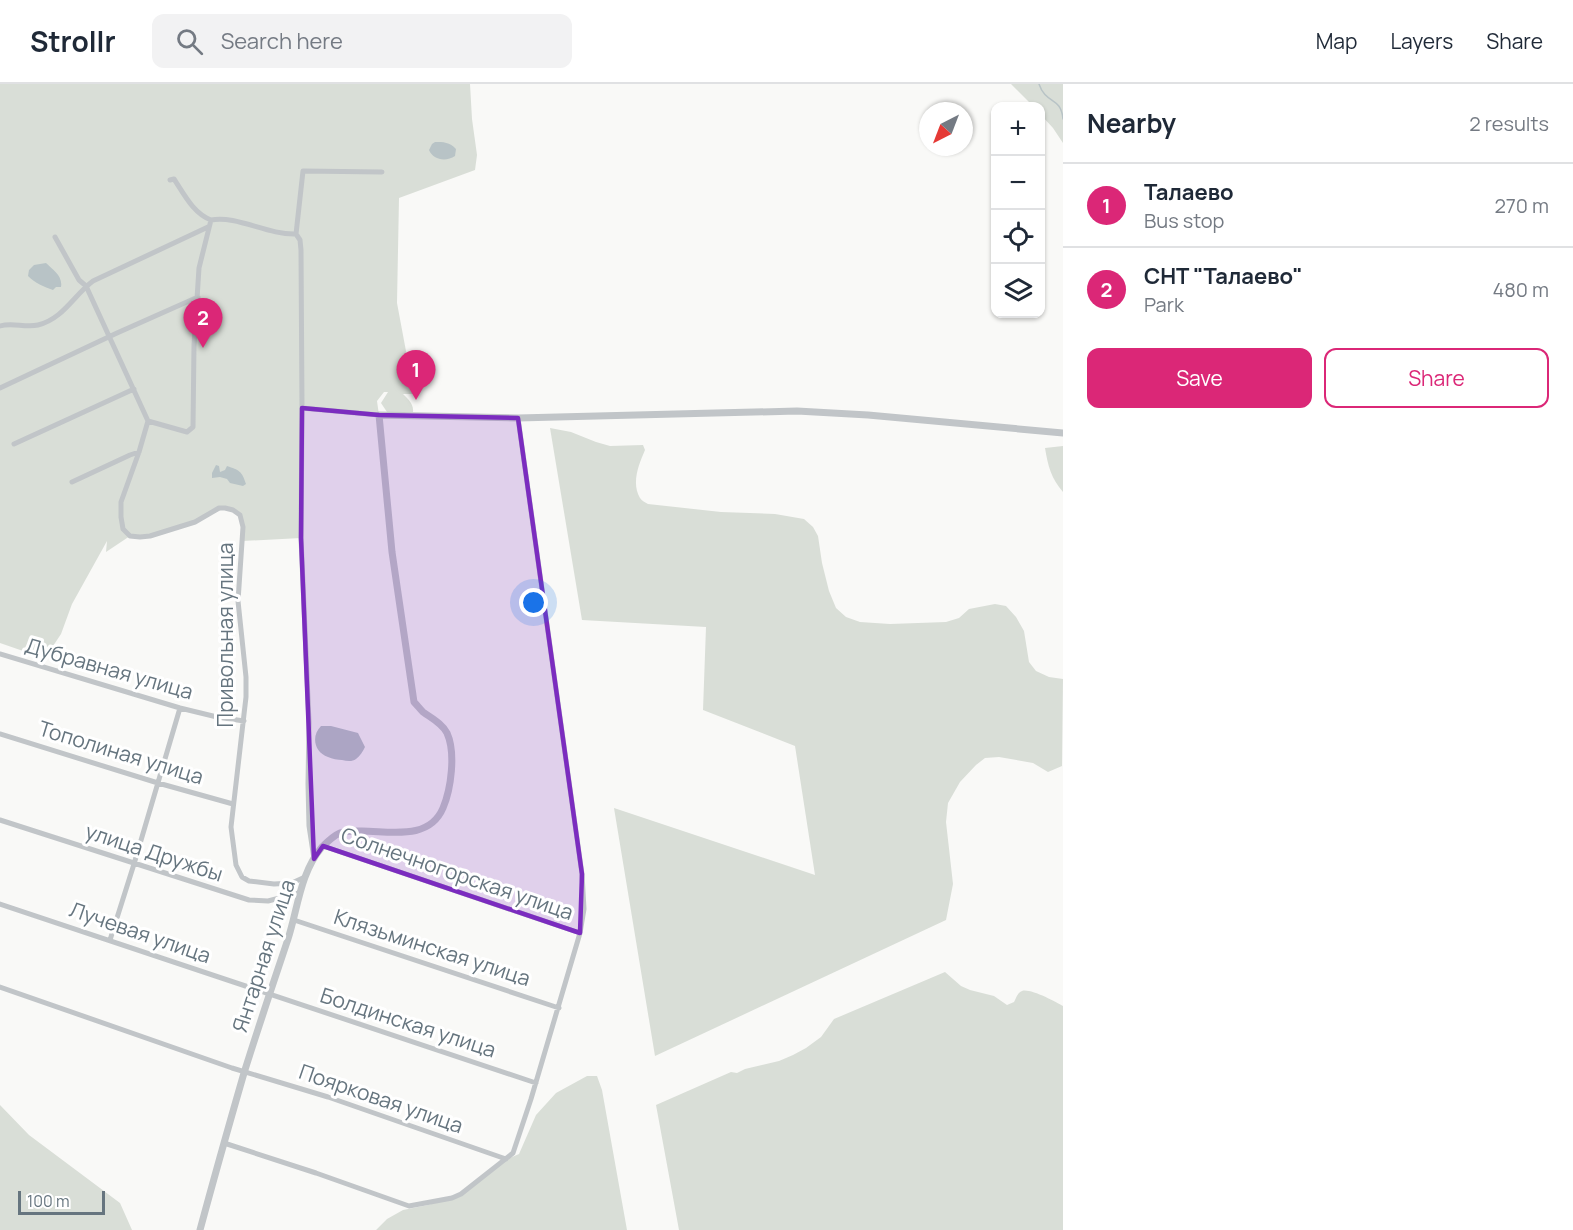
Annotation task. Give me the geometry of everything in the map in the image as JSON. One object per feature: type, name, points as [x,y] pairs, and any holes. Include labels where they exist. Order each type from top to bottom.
[{"type":"street","points":[[314,859],[309,816],[309,723],[301,538],[301,250],[300,240],[296,234],[303,171],[382,172]]},
{"type":"street","points":[[170,180],[174,179],[192,206],[206,218],[223,219],[266,231],[296,234]]},
{"type":"street","points":[[148,421],[187,432],[193,427],[194,345],[199,268],[211,220]]},
{"type":"street","points":[[0,326],[6,324],[36,326],[49,321],[77,298],[93,281],[208,227]]},
{"type":"street","points":[[55,237],[79,280],[86,286],[148,421],[139,452],[72,482]]},
{"type":"street","points":[[0,388],[198,297]]},
{"type":"street","points":[[14,444],[134,389]]},
{"type":"street","points":[[302,408],[379,416],[518,418],[797,411],[868,415],[1063,433]]},
{"type":"street","name":"Янтарная улица","points":[[200,1230],[245,1071],[294,920],[299,893],[314,859],[323,846],[342,832],[406,833],[419,830],[432,823],[441,812],[449,787],[451,758],[446,732],[435,719],[423,712],[414,702],[392,552],[379,416]]},
{"type":"street","points":[[224,1143],[409,1206],[453,1198],[461,1194],[513,1154],[559,1008],[580,933],[584,909],[582,874],[518,418]]},
{"type":"street","name":"Привольная улица","points":[[139,452],[121,502],[123,529],[130,536],[150,536],[179,527],[202,519],[219,508],[225,507],[240,515],[243,527],[238,601],[246,677],[244,721],[231,827],[236,865],[243,877],[249,881],[274,884],[292,883],[306,876]]},
{"type":"street","name":"Дубравная улица","points":[[0,654],[180,708],[244,721]]},
{"type":"street","points":[[110,940],[180,708]]},
{"type":"street","name":"Тополиная улица","points":[[0,734],[233,804]]},
{"type":"street","name":"улица Дружбы","points":[[0,820],[249,900],[268,901],[299,893]]},
{"type":"street","name":"Солнечногорская улица","points":[[323,846],[580,933]]},
{"type":"street","name":"Лучевая улица","points":[[0,904],[270,995]]},
{"type":"street","name":"Клязьминская улица","points":[[294,920],[559,1008]]},
{"type":"street","name":"Поярковая улица","points":[[0,987],[231,1068],[328,1097],[506,1159]]},
{"type":"street","name":"Болдинская улица","points":[[270,995],[536,1083]]},
{"type":"highlighted area","points":[[302,408],[379,415],[518,418],[582,874],[580,933],[323,846],[314,859],[301,538]]},
{"type":"shaded area","points":[[0,84],[470,84],[477,155],[475,170],[399,198],[397,303],[414,394],[403,394],[412,404],[413,412],[387,412],[381,403],[388,392],[384,392],[377,401],[379,415],[302,408],[301,538],[242,541],[240,515],[225,508],[202,519],[150,536],[130,536],[106,552],[107,541],[72,604],[61,634],[53,646],[44,653],[26,652],[0,643]]},
{"type":"shaded area","points":[[1011,84],[1063,84],[1063,143],[1045,119],[1045,102],[1029,102]]},
{"type":"shaded area","points":[[435,142],[451,145],[456,149],[455,156],[444,159],[433,156],[429,150]]},
{"type":"shaded area","points":[[46,263],[59,276],[61,287],[53,290],[40,285],[28,276],[29,270],[34,265]]},
{"type":"shaded area","points":[[550,428],[571,432],[610,446],[643,445],[645,450],[640,461],[636,486],[640,498],[648,504],[721,512],[775,514],[804,519],[813,527],[818,536],[829,591],[836,608],[846,617],[860,622],[890,624],[946,622],[959,618],[969,609],[995,604],[1006,606],[1024,631],[1029,662],[1036,671],[1049,677],[1063,679],[1062,766],[1048,772],[1033,763],[999,757],[985,758],[960,782],[948,803],[946,822],[953,884],[946,920],[655,1056],[614,808],[815,875],[795,746],[703,710],[706,627],[582,620]]},
{"type":"shaded area","points":[[1063,446],[1063,492],[1051,472],[1045,448]]},
{"type":"shaded area","points":[[216,465],[219,466],[220,472],[227,466],[237,470],[246,484],[243,486],[230,483],[227,479],[220,477],[212,478]]},
{"type":"shaded area","points":[[321,726],[331,726],[358,733],[365,747],[353,761],[337,760],[323,755],[317,748],[315,739]]},
{"type":"shaded area","points":[[945,972],[961,986],[994,996],[1007,1005],[1014,1002],[1021,992],[1026,991],[1063,1006],[1063,1230],[679,1230],[656,1105],[731,1072],[737,1073],[793,1055],[821,1037],[834,1019]]},
{"type":"shaded area","points":[[587,1076],[597,1076],[602,1090],[627,1230],[376,1230],[387,1219],[403,1210],[457,1196],[505,1160],[519,1154],[536,1115],[556,1093]]},
{"type":"shaded area","points":[[0,1105],[29,1135],[120,1203],[132,1230],[0,1230]]},
{"type":"waterway","points":[[1039,84],[1045,95],[1059,107],[1063,119]]},
{"type":"place","name":"СНТ \"Талаево\"","points":[[203,348]]},
{"type":"place","name":"Талаево","points":[[416,400]]}]
